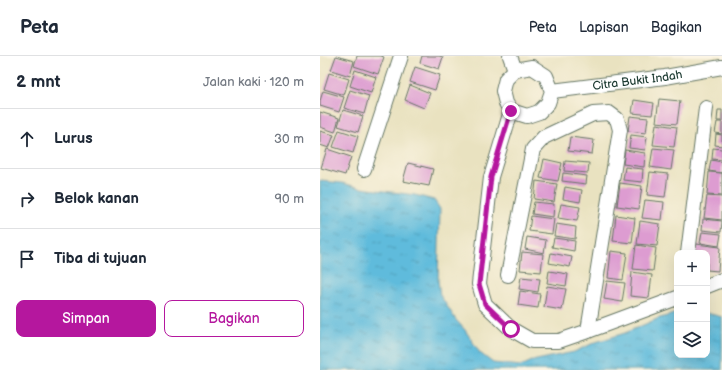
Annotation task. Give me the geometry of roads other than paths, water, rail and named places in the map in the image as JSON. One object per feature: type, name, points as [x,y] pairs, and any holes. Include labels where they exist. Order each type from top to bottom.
[{"type":"street","points":[[364,169],[401,56]]},
{"type":"street","points":[[510,56],[515,70]]},
{"type":"street","points":[[532,67],[546,76],[552,91],[548,103],[539,112],[527,116],[511,111],[506,103],[502,91],[506,79],[515,70],[532,67]]},
{"type":"street","name":"Citra Bukit Indah","points":[[552,91],[665,77],[722,67]]},
{"type":"street","points":[[688,250],[706,108]]},
{"type":"street","points":[[511,111],[491,177],[479,284],[485,304],[511,329],[532,341],[559,341],[674,299]]},
{"type":"street","points":[[508,274],[533,149],[544,137],[593,114],[609,113],[617,119],[620,130],[588,331]]},
{"type":"street","points":[[710,285],[722,280]]},
{"type":"water","points":[[320,181],[342,183],[361,188],[415,195],[434,200],[440,209],[438,281],[440,295],[480,353],[493,363],[521,366],[532,361],[574,352],[596,342],[625,333],[657,319],[674,314],[674,358],[710,358],[710,314],[722,317],[722,370],[320,370]]}]
